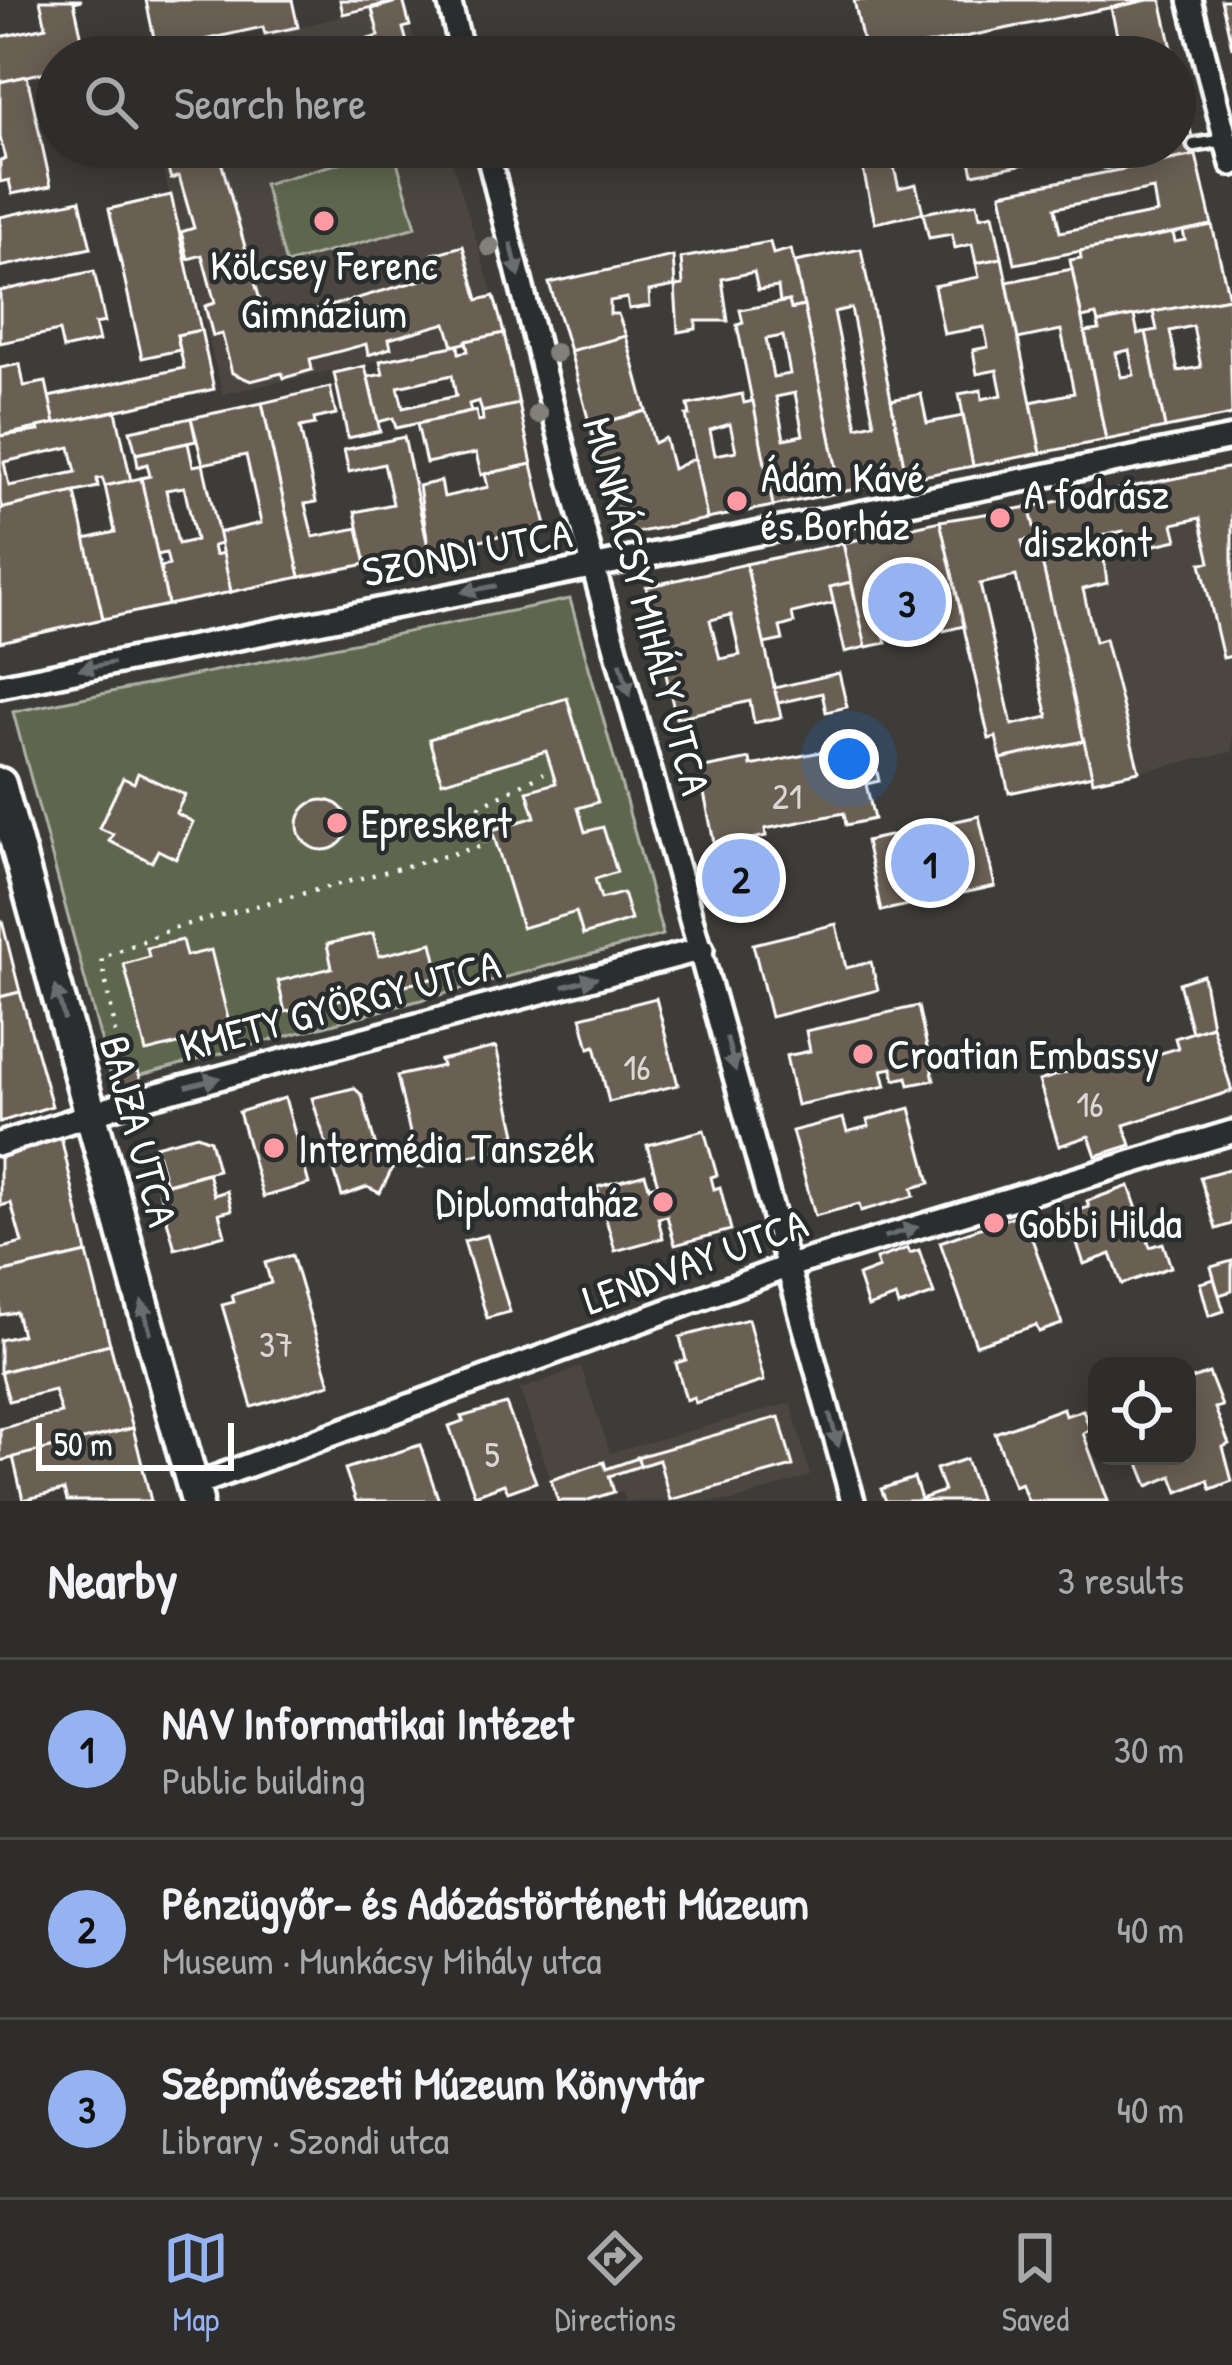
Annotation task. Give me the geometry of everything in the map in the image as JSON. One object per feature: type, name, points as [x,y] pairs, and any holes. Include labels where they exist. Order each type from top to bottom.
[{"type":"street","points":[[448,0],[457,36]]},
{"type":"street","points":[[1190,0],[1232,164]]},
{"type":"street","name":"MUNKÁCSY MIHÁLY UTCA","points":[[491,168],[593,566],[853,1501]]},
{"type":"street","name":"SZONDI UTCA","points":[[0,686],[1232,438]]},
{"type":"street","name":"BAJZA UTCA","points":[[0,784],[195,1494]]},
{"type":"street","name":"KMETY GYÖRGY UTCA","points":[[0,1144],[129,1102],[702,949]]},
{"type":"street","name":"LENDVAY UTCA","points":[[195,1494],[789,1266],[1232,1132]]},
{"type":"lane","points":[[1196,145],[1226,140]]},
{"type":"path","points":[[129,1102],[117,1076],[114,1023],[101,958],[177,927],[486,844],[480,806],[544,772]]},
{"type":"shaded area","points":[[403,0],[413,36],[267,36]]},
{"type":"shaded area","name":"Kölcsey Ferenc Gimnázium","points":[[163,168],[454,168],[504,333],[223,394]]},
{"type":"shaded area","points":[[1232,467],[1232,752],[1093,781],[1029,507]]},
{"type":"shaded area","points":[[581,1367],[610,1453],[791,1403],[810,1476],[734,1501],[626,1501],[622,1491],[593,1501],[558,1501],[520,1390]]},
{"type":"green space","points":[[321,168],[399,168],[416,227],[286,264],[264,184]]},
{"type":"green space","name":"Epreskert","points":[[570,599],[663,935],[123,1080],[110,1073],[13,712]]},
{"type":"building","points":[[40,0],[82,0],[74,2],[81,36],[36,36],[36,74],[0,82],[0,37],[46,27]]},
{"type":"building","points":[[146,0],[292,0],[298,27],[265,34],[263,27],[221,36],[154,36]]},
{"type":"building","points":[[340,0],[403,0],[343,14]]},
{"type":"building","points":[[403,0],[410,26],[403,28],[405,36],[379,36],[372,9]]},
{"type":"building","points":[[854,0],[1148,0],[970,36],[862,36]]},
{"type":"building","points":[[1161,0],[1169,36],[1117,36],[1111,8]]},
{"type":"building","points":[[1221,0],[1232,0],[1232,48],[1227,25]]},
{"type":"building","points":[[27,76],[36,117],[36,168],[47,168],[51,186],[12,194],[9,180],[0,182],[0,160],[5,159],[0,82]]},
{"type":"building","points":[[1196,155],[1212,225],[1015,264],[1001,193],[1129,168],[1196,168]],"holes":[[[1153,189],[1157,213],[1060,232],[1055,208]]]},
{"type":"building","points":[[168,168],[223,168],[265,318],[274,322],[439,275],[433,254],[463,246],[478,300],[494,296],[504,333],[453,346],[446,323],[389,339],[391,348],[368,355],[366,344],[310,359],[312,370],[284,378],[282,373],[251,381],[232,373],[222,334],[213,336],[205,306],[215,303],[202,255],[188,259],[181,232],[194,228],[179,176],[171,179]]},
{"type":"building","points":[[863,168],[894,168],[899,188],[916,184],[923,213],[875,223]]},
{"type":"building","points":[[972,168],[1004,168],[973,174]]},
{"type":"building","points":[[171,195],[201,330],[177,335],[180,350],[142,358],[109,209]]},
{"type":"building","points":[[80,200],[91,248],[0,267],[0,217]]},
{"type":"building","points":[[977,203],[980,217],[993,214],[1002,258],[976,263],[972,244],[955,248],[952,234],[929,238],[923,213]]},
{"type":"building","points":[[1212,225],[1229,298],[1098,323],[1096,315],[1082,318],[1070,260],[1081,258],[1080,251],[1173,233],[1175,242],[1185,240],[1183,231]]},
{"type":"building","points":[[770,242],[773,254],[791,249],[804,306],[791,309],[789,301],[780,303],[778,287],[758,290],[754,272],[722,279],[728,321],[696,321],[696,329],[678,332],[675,286],[683,285],[681,258]]},
{"type":"building","points":[[861,249],[907,479],[841,492],[795,262]],"holes":[[[851,308],[874,423],[857,427],[834,312]]]},
{"type":"building","points":[[673,256],[675,286],[649,291],[650,306],[629,309],[627,298],[610,301],[610,314],[618,314],[626,336],[570,351],[549,283]]},
{"type":"building","points":[[1002,258],[1041,453],[973,466],[959,394],[981,390],[982,399],[1002,395],[997,370],[977,374],[973,350],[988,347],[984,327],[944,334],[934,286],[979,277],[976,263]]},
{"type":"building","points":[[1072,269],[1106,440],[1041,453],[1031,402],[1074,393],[1061,330],[1018,339],[1007,282]]},
{"type":"building","points":[[94,271],[105,322],[95,324],[99,341],[63,349],[59,331],[0,343],[0,291]]},
{"type":"building","points":[[1229,298],[1232,415],[1165,428],[1146,332],[1157,330],[1153,312]],"holes":[[[1193,326],[1201,367],[1178,371],[1170,331]]]},
{"type":"building","points":[[789,301],[791,309],[804,306],[841,492],[773,506],[737,325],[743,323],[740,310]],"holes":[[[783,336],[790,374],[773,377],[766,339]],[[795,393],[803,435],[784,439],[776,397]]]},
{"type":"building","points":[[1134,316],[1138,334],[1146,332],[1165,428],[1106,440],[1085,332],[1099,330],[1098,323]],"holes":[[[1129,350],[1134,375],[1121,377],[1116,353]]]},
{"type":"building","points":[[201,330],[214,389],[55,424],[49,397],[184,368],[177,335]]},
{"type":"building","points":[[504,333],[519,404],[482,412],[479,401],[469,404],[471,412],[396,428],[393,418],[378,422],[368,377],[383,374],[380,361],[458,345],[459,353],[468,351],[466,341]],"holes":[[[452,375],[456,396],[403,408],[398,387]]]},
{"type":"building","points":[[626,336],[646,411],[590,426],[570,351]]},
{"type":"building","points":[[20,364],[24,386],[46,382],[55,424],[0,436],[0,368]]},
{"type":"building","points":[[365,366],[380,431],[348,438],[334,373]]},
{"type":"building","points":[[330,387],[336,414],[300,427],[316,502],[305,504],[313,537],[358,528],[366,564],[300,577],[262,403]]},
{"type":"building","points":[[742,394],[744,403],[753,401],[773,506],[707,519],[686,415],[690,415],[688,405]],"holes":[[[730,424],[736,451],[715,455],[710,430]]]},
{"type":"building","points":[[921,394],[927,423],[963,416],[973,466],[907,479],[891,400]]},
{"type":"building","points":[[262,403],[300,577],[231,592],[218,533],[261,523],[246,455],[203,464],[191,418]]},
{"type":"building","points":[[519,404],[532,464],[481,475],[476,453],[426,463],[417,424],[476,411],[478,421],[483,420],[482,412]]},
{"type":"building","points":[[116,411],[131,481],[105,486],[102,478],[97,479],[98,487],[4,508],[0,502],[0,436],[39,431],[38,427]],"holes":[[[70,447],[76,472],[9,486],[4,462]]]},
{"type":"building","points":[[646,411],[654,443],[665,438],[673,469],[695,458],[707,519],[619,536],[590,426]]},
{"type":"building","points":[[191,418],[196,441],[136,454],[130,431]]},
{"type":"building","points":[[404,437],[429,551],[366,564],[355,512],[393,504],[384,464],[349,472],[344,450]]},
{"type":"building","points":[[188,443],[193,466],[203,464],[221,544],[213,546],[215,555],[223,553],[231,592],[168,605],[160,567],[169,565],[166,553],[157,555],[141,478],[150,476],[147,464],[138,467],[136,454]],"holes":[[[184,487],[196,540],[178,544],[166,490]]]},
{"type":"building","points":[[532,464],[546,526],[429,551],[419,486],[441,481],[444,497],[488,487],[485,474]]},
{"type":"building","points":[[1232,467],[1232,656],[1223,658],[1201,563],[1210,562],[1200,518],[1173,524],[1177,540],[1128,551],[1123,531],[1101,536],[1107,583],[1083,589],[1095,642],[1105,639],[1139,771],[1093,781],[1029,507]]},
{"type":"building","points":[[141,478],[168,605],[103,619],[85,539],[115,532],[105,486]]},
{"type":"building","points":[[75,492],[103,619],[0,642],[0,509]]},
{"type":"building","points":[[1029,507],[1037,538],[1022,541],[1026,557],[1040,554],[1084,741],[1001,759],[996,737],[989,739],[940,521]],"holes":[[[1016,576],[1048,717],[1012,725],[980,584]]]},
{"type":"building","points":[[940,521],[964,626],[944,631],[943,622],[884,635],[886,643],[866,647],[843,543]]},
{"type":"building","points":[[843,543],[851,582],[830,587],[834,603],[792,613],[794,623],[780,627],[783,640],[764,644],[746,564]]},
{"type":"building","points":[[746,564],[781,717],[754,723],[750,701],[676,718],[646,587]],"holes":[[[731,615],[740,655],[720,659],[710,620]]]},
{"type":"building","points":[[851,582],[866,647],[845,652],[830,587]]},
{"type":"building","points":[[839,673],[847,707],[826,712],[822,693],[778,703],[774,688]]},
{"type":"building","points":[[567,698],[598,802],[578,808],[585,832],[603,827],[617,872],[595,879],[601,899],[623,893],[631,920],[583,935],[576,912],[522,928],[492,830],[535,817],[527,791],[556,783],[546,751],[442,782],[429,739]]},
{"type":"building","points":[[855,735],[860,760],[874,757],[879,781],[866,784],[874,819],[846,825],[844,813],[765,829],[766,836],[715,847],[699,769],[750,759],[751,766],[830,750],[829,740]]},
{"type":"building","points":[[1084,741],[1092,775],[1009,793],[1001,759]]},
{"type":"building","points":[[138,773],[185,795],[176,813],[193,822],[176,859],[158,850],[152,862],[109,841],[113,834],[99,828],[123,778],[134,783]]},
{"type":"building","points":[[323,800],[341,807],[348,825],[341,843],[323,850],[305,843],[298,825],[305,807]]},
{"type":"building","points":[[979,816],[995,886],[881,911],[866,841]]},
{"type":"building","points":[[0,922],[20,992],[0,997]]},
{"type":"building","points":[[836,924],[846,968],[871,962],[878,990],[771,1017],[753,944]]},
{"type":"building","points":[[373,933],[379,956],[432,943],[440,977],[285,1012],[278,981],[332,968],[327,944]]},
{"type":"building","points":[[182,940],[186,956],[211,950],[231,1031],[146,1052],[124,964],[149,957],[147,948]]},
{"type":"building","points":[[1203,975],[1212,1026],[1192,1032],[1179,983]]},
{"type":"building","points":[[20,992],[52,1106],[0,1122],[0,997]]},
{"type":"building","points":[[656,998],[678,1085],[609,1102],[595,1046],[589,1048],[581,1017]]},
{"type":"building","name":"Croatian Embassy","points":[[918,1006],[934,1080],[909,1085],[907,1077],[895,1080],[892,1068],[882,1070],[886,1086],[797,1105],[786,1056],[810,1051],[806,1031]]},
{"type":"building","points":[[1212,1026],[1232,1091],[1124,1125],[1131,1145],[1096,1156],[1089,1136],[1059,1146],[1039,1081],[1105,1059],[1109,1069],[1178,1048],[1175,1038]]},
{"type":"building","points":[[496,1047],[516,1134],[512,1135],[514,1146],[418,1168],[397,1076]]},
{"type":"building","points":[[138,1070],[141,1082],[117,1088],[114,1076]]},
{"type":"building","points":[[354,1088],[362,1095],[378,1155],[394,1165],[380,1193],[367,1187],[342,1196],[312,1098]]},
{"type":"building","name":"Intermédia Tanszék","points":[[285,1098],[309,1184],[263,1197],[239,1112]]},
{"type":"building","points":[[910,1108],[930,1183],[912,1188],[914,1196],[861,1211],[859,1204],[815,1216],[792,1131],[843,1118],[847,1132],[869,1126],[867,1120]]},
{"type":"building","name":"Diplomataház","points":[[704,1130],[717,1175],[711,1177],[714,1189],[720,1187],[731,1230],[675,1245],[667,1216],[658,1218],[663,1238],[615,1251],[597,1187],[645,1174],[649,1187],[658,1185],[647,1145]]},
{"type":"building","points":[[197,1135],[210,1140],[218,1170],[166,1184],[155,1146]]},
{"type":"building","points":[[61,1137],[87,1253],[0,1273],[0,1249],[22,1243],[11,1203],[0,1206],[0,1157]]},
{"type":"building","points":[[1232,1168],[1232,1224],[1216,1229],[1200,1177]]},
{"type":"building","points":[[208,1173],[214,1195],[227,1191],[232,1210],[219,1213],[225,1235],[175,1249],[158,1187]]},
{"type":"building","points":[[1129,1186],[1150,1247],[1163,1243],[1171,1267],[1122,1284],[1111,1254],[1084,1264],[1067,1214],[1089,1207],[1087,1201]]},
{"type":"building","points":[[1023,1213],[1062,1324],[1039,1332],[1036,1325],[976,1345],[940,1242]]},
{"type":"building","points":[[487,1235],[510,1312],[487,1318],[464,1241]]},
{"type":"building","points":[[908,1248],[910,1253],[919,1250],[934,1294],[899,1306],[896,1297],[868,1307],[858,1276],[879,1268],[876,1259]]},
{"type":"building","points":[[87,1253],[110,1344],[0,1372],[0,1340],[22,1335],[16,1312],[0,1315],[0,1273]]},
{"type":"building","points":[[292,1255],[330,1384],[252,1407],[222,1305],[234,1302],[232,1295],[271,1283],[265,1263]]},
{"type":"building","points":[[1232,1261],[1232,1291],[1219,1295],[1211,1267]]},
{"type":"building","points":[[1214,1279],[1224,1311],[1209,1316],[1200,1283]]},
{"type":"building","points":[[748,1319],[764,1381],[695,1403],[694,1397],[686,1400],[676,1363],[686,1360],[680,1337]]},
{"type":"building","points":[[110,1344],[133,1428],[0,1461],[0,1429],[61,1413],[54,1390],[9,1401],[1,1372]]},
{"type":"building","points":[[1209,1373],[1222,1406],[1215,1408],[1229,1444],[1223,1447],[1232,1481],[1211,1489],[1208,1480],[1178,1492],[1172,1476],[1148,1486],[1140,1465],[1196,1465],[1196,1378]]},
{"type":"building","points":[[506,1404],[536,1482],[508,1492],[504,1484],[475,1495],[449,1426],[463,1421],[461,1417]]},
{"type":"building","points":[[1063,1408],[1065,1416],[1083,1410],[1088,1424],[1083,1433],[1088,1465],[1095,1465],[1108,1501],[1028,1501],[1021,1483],[1014,1486],[995,1433]]},
{"type":"building","points":[[779,1417],[793,1466],[670,1500],[659,1460],[640,1466],[637,1457]]},
{"type":"building","points":[[133,1428],[151,1501],[67,1501],[64,1490],[23,1500],[13,1457]]},
{"type":"building","points":[[420,1445],[439,1501],[356,1501],[345,1469]]},
{"type":"building","points":[[638,1458],[640,1466],[609,1476],[614,1492],[585,1501],[558,1501],[551,1480],[604,1462],[606,1469]]},
{"type":"building","points":[[966,1459],[980,1501],[886,1501],[881,1489],[914,1478],[921,1499],[944,1491],[936,1469]]},
{"type":"place","name":"Kölcsey Ferenc Gimnázium","points":[[324,221]]},
{"type":"place","name":"Ádám Kávé és Borház","points":[[737,501]]},
{"type":"place","name":"A fodrász diszkont","points":[[1000,518]]},
{"type":"place","name":"Szépművészeti Múzeum Könyvtár","points":[[907,602]]},
{"type":"place","name":"Epreskert","points":[[337,823]]},
{"type":"place","name":"NAV Informatikai Intézet","points":[[930,863]]},
{"type":"place","name":"Pénzügyőr- és Adózástörténeti Múzeum","points":[[741,878]]},
{"type":"place","name":"Croatian Embassy","points":[[863,1054]]},
{"type":"place","name":"Intermédia Tanszék","points":[[274,1148]]},
{"type":"place","name":"Diplomataház","points":[[663,1202]]},
{"type":"place","name":"Gobbi Hilda","points":[[994,1223]]}]
